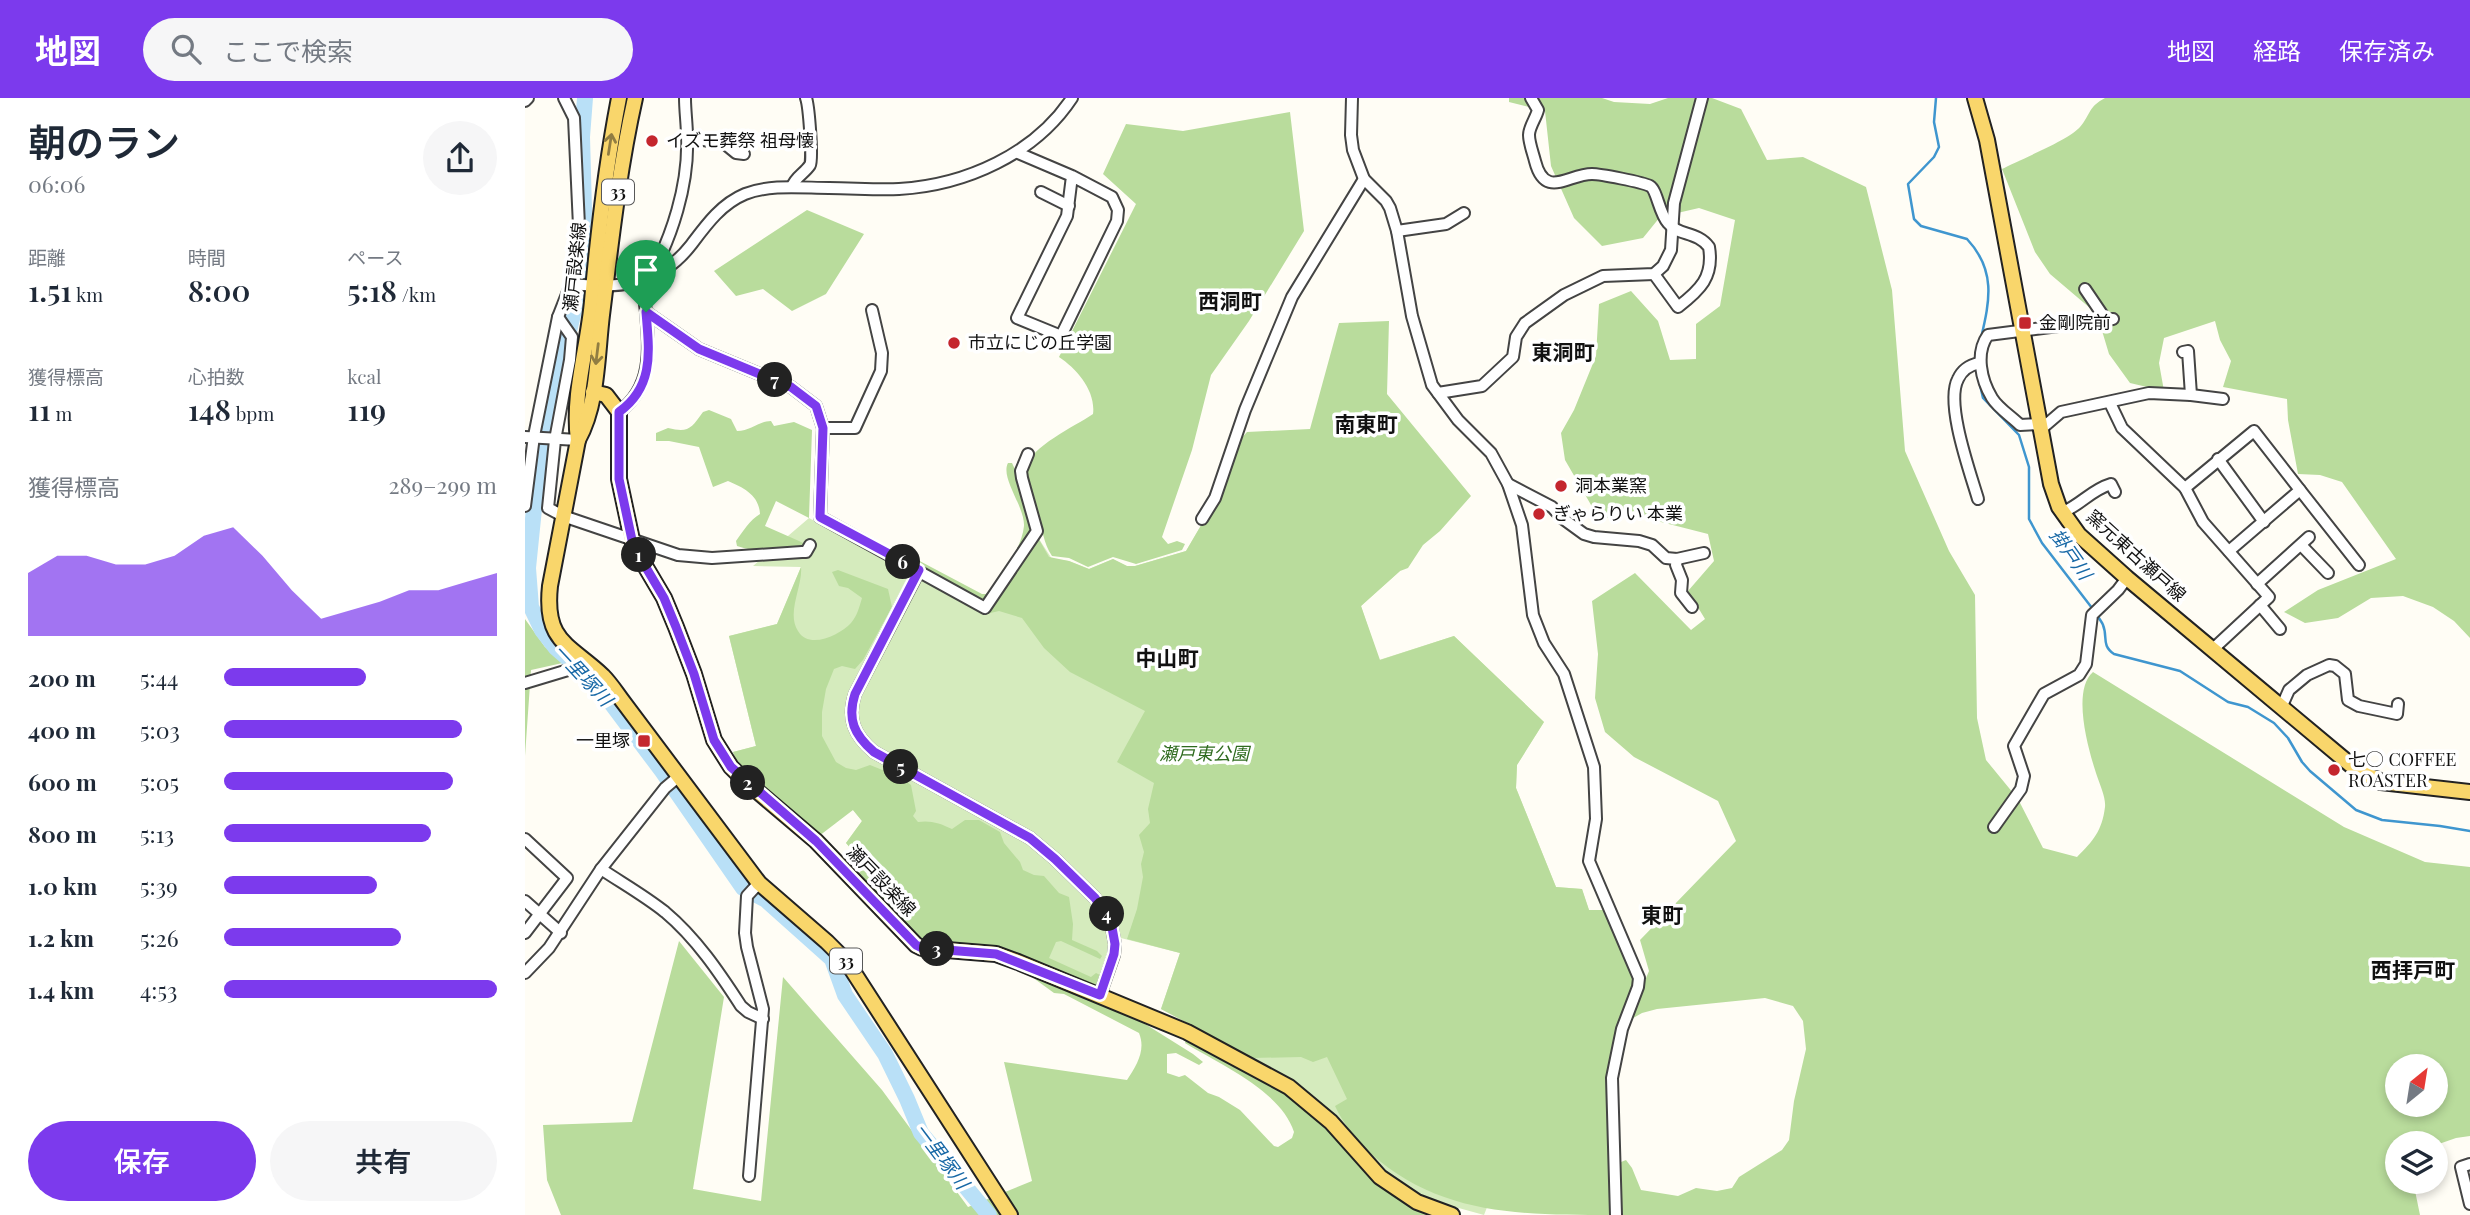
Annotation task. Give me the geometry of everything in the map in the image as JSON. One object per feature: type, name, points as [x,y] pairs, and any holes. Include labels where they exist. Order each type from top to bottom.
[{"type":"main road","name":"瀬戸設楽線","points":[[578,440],[586,426],[593,392],[585,285],[619,98]]},
{"type":"main road","name":"瀬戸設楽線","points":[[635,98],[585,285],[592,299],[576,422],[578,440],[548,603],[552,622],[558,637],[583,666],[604,677],[757,885],[827,942],[847,962],[1010,1215]]},
{"type":"main road","name":"窯元東古瀬戸線","points":[[1975,98],[1987,140],[2051,484],[2063,512],[2079,535],[2352,766],[2381,782],[2470,792]]},
{"type":"main road","points":[[593,392],[606,395],[619,412]]},
{"type":"main road","name":"瀬戸設楽線","points":[[619,412],[619,479],[632,540],[664,598],[676,627],[714,740],[731,767],[744,780],[816,841],[916,945],[922,948],[996,954],[1187,1032],[1289,1087],[1331,1122],[1380,1177],[1417,1202],[1452,1215]]},
{"type":"street","points":[[525,506],[532,437],[559,318],[585,285],[579,226],[574,118],[564,98]]},
{"type":"street","points":[[619,412],[634,398],[647,372],[649,360],[645,280],[673,231],[688,137],[685,98]]},
{"type":"street","points":[[792,187],[812,159],[809,144],[810,109],[806,98]]},
{"type":"street","points":[[585,285],[645,280],[656,276],[679,258],[707,223],[733,200],[754,191],[792,187],[910,188],[959,178],[1017,153],[1059,117],[1072,98]]},
{"type":"street","points":[[1352,98],[1353,150],[1364,179],[1386,201],[1397,231],[1412,316],[1431,385],[1458,420],[1491,453],[1508,484],[1523,525],[1533,615],[1544,643],[1564,674],[1594,767],[1596,819],[1589,861],[1639,978],[1622,1029],[1612,1078],[1616,1215]]},
{"type":"street","points":[[1531,98],[1538,110],[1529,135],[1538,170],[1546,181],[1552,183],[1589,173],[1649,186],[1657,194],[1658,207],[1668,225],[1700,237],[1709,247],[1703,286],[1678,307],[1654,274]]},
{"type":"street","points":[[1438,393],[1482,386],[1513,357],[1516,337],[1525,323],[1565,295],[1603,276],[1654,274],[1668,258],[1674,228],[1674,203],[1702,98]]},
{"type":"street","points":[[688,137],[725,144],[736,153],[744,154]]},
{"type":"street","points":[[1017,153],[1072,176],[1112,197],[1118,214],[1061,336],[1017,318],[1064,223],[1072,176]]},
{"type":"street","points":[[1202,519],[1220,486],[1245,410],[1292,297],[1364,179]]},
{"type":"street","points":[[1041,192],[1069,206]]},
{"type":"street","points":[[1397,231],[1446,224],[1464,213]]},
{"type":"street","points":[[1978,499],[1954,411],[1958,377],[1977,363],[1988,335],[2109,319],[2085,289]]},
{"type":"street","points":[[823,428],[855,428],[881,371],[882,353],[872,310]]},
{"type":"street","points":[[646,312],[699,349],[791,387],[816,406],[823,428],[820,517],[985,608],[1037,531],[1021,471],[1028,454]]},
{"type":"street","points":[[559,318],[572,337],[570,360],[553,440],[548,508],[563,516],[672,553],[709,558],[806,552],[810,545]]},
{"type":"street","points":[[2183,352],[2188,351],[2191,395]]},
{"type":"street","points":[[1977,363],[1993,399],[2020,425],[2039,427],[2061,412],[2149,393],[2223,400]]},
{"type":"street","points":[[2110,403],[2122,428],[2185,488],[2203,522],[2269,597],[2213,649]]},
{"type":"street","points":[[2185,488],[2254,431],[2359,565]]},
{"type":"street","points":[[532,437],[578,440]]},
{"type":"street","points":[[2218,459],[2264,522]]},
{"type":"street","points":[[1508,484],[1552,507],[1584,534],[1639,541],[1652,545],[1666,558],[1677,559],[1704,552]]},
{"type":"street","points":[[2063,512],[2076,507],[2095,488],[2111,484],[2115,492]]},
{"type":"street","points":[[2229,551],[2301,490]]},
{"type":"street","points":[[2257,584],[2305,541],[2328,573]]},
{"type":"street","points":[[1677,559],[1676,565],[1682,579],[1681,593],[1692,607]]},
{"type":"street","points":[[919,570],[855,694],[851,706],[855,730],[874,752],[1030,838],[1095,898],[1111,922],[1115,944],[1100,995]]},
{"type":"street","points":[[1994,827],[2021,789],[2024,776],[2014,746],[2044,694],[2079,675],[2086,664],[2095,613],[2127,578]]},
{"type":"street","points":[[2260,606],[2280,629]]},
{"type":"street","points":[[2281,708],[2289,691],[2307,675],[2329,665],[2345,674],[2348,700],[2359,706],[2397,714],[2399,704]]},
{"type":"street","points":[[525,683],[583,666]]},
{"type":"street","points":[[525,973],[561,933],[601,869],[665,788],[678,777]]},
{"type":"street","points":[[525,839],[568,878],[525,933]]},
{"type":"street","points":[[601,869],[678,924],[701,949],[741,1006],[763,1019]]},
{"type":"street","points":[[749,1176],[763,1009],[745,933],[747,896],[757,885]]},
{"type":"street","points":[[525,901],[561,933]]},
{"type":"street","points":[[2470,1164],[2461,1167],[2470,1204]]},
{"type":"green space","points":[[1509,98],[1602,98],[1614,102],[1650,104],[1668,98],[1712,98],[1741,109],[1767,160],[1803,157],[1866,187],[1892,290],[1905,451],[1949,551],[1975,595],[1977,718],[1986,760],[2018,799],[2043,848],[2077,857],[2102,823],[2105,800],[2090,752],[2082,707],[2083,693],[2093,672],[2344,827],[2425,862],[2470,867],[2470,1136],[2448,1141],[2448,1131],[2385,1131],[2385,1194],[2416,1194],[2420,1215],[1620,1215],[1618,1169],[1621,1162],[1626,1160],[1632,1168],[1641,1190],[1678,1196],[1696,1188],[1717,1191],[1732,1188],[1739,1177],[1782,1150],[1789,1140],[1794,1101],[1806,1049],[1803,1021],[1793,1006],[1765,998],[1657,1009],[1628,1021],[1649,971],[1640,940],[1736,841],[1718,801],[1634,757],[1605,732],[1595,698],[1598,654],[1592,601],[1635,573],[1691,630],[1705,619],[1688,591],[1714,561],[1708,534],[1614,510],[1608,518],[1598,517],[1565,460],[1561,433],[1574,410],[1596,356],[1599,304],[1631,291],[1658,321],[1670,360],[1696,359],[1696,324],[1720,306],[1735,220],[1699,208],[1660,217],[1643,238],[1602,246],[1574,218],[1551,166],[1545,111],[1509,102]]},
{"type":"green space","points":[[2105,98],[2470,98],[2470,638],[2454,621],[2433,607],[2403,596],[2371,598],[2338,618],[2305,623],[2284,612],[2318,590],[2396,559],[2342,482],[2320,475],[2298,474],[2287,399],[2223,387],[2231,361],[2220,340],[2215,321],[2164,338],[2159,363],[2164,391],[2130,383],[2109,354],[2097,314],[2050,274],[2035,252],[2002,169],[2074,132],[2099,101]]},
{"type":"green space","points":[[1290,112],[1304,231],[1249,321],[1211,375],[1192,450],[1162,537],[1168,544],[1177,541],[1185,544],[1182,550],[1136,564],[1113,557],[1088,567],[1069,558],[1052,556],[1029,492],[1026,468],[1044,445],[1093,414],[1091,397],[1084,381],[1059,357],[1136,204],[1103,174],[1126,124],[1183,131]]},
{"type":"green space","points":[[807,210],[864,234],[826,294],[792,311],[763,289],[736,296],[714,271]]},
{"type":"green space","name":"瀬戸東公園","points":[[1389,321],[1387,394],[1471,496],[1440,531],[1423,545],[1408,568],[1400,571],[1361,606],[1380,660],[1454,636],[1544,722],[1517,765],[1516,788],[1556,887],[1582,889],[1589,910],[1603,910],[1633,971],[1635,986],[1609,1073],[1612,1215],[1513,1212],[1453,1200],[1424,1189],[1370,1153],[1346,1125],[1335,1106],[1347,1099],[1327,1057],[1313,1062],[1301,1057],[1252,1058],[1161,1009],[1180,953],[1127,939],[1137,909],[1143,877],[1141,864],[1144,852],[1139,835],[1150,823],[1148,809],[1154,783],[1117,762],[1145,711],[1070,672],[1044,648],[1022,618],[999,611],[986,614],[1037,536],[1049,557],[1089,569],[1113,559],[1127,566],[1135,566],[1186,551],[1203,522],[1239,441],[1247,432],[1310,429],[1339,323]]},
{"type":"green space","points":[[709,410],[731,419],[737,431],[771,421],[774,426],[794,422],[812,430],[809,518],[776,501],[765,526],[805,544],[805,547],[762,551],[737,546],[736,541],[741,533],[760,514],[754,497],[728,481],[713,487],[699,447],[656,441],[656,433],[668,428],[685,430],[703,412]]},
{"type":"green space","points":[[1008,463],[1012,463],[1019,478],[1034,528],[989,600],[983,600],[909,561],[910,557],[914,558],[986,594],[1011,560],[1020,543],[1024,526],[1021,510],[1007,476]]},
{"type":"green space","name":"瀬戸東公園","points":[[809,518],[986,613],[1037,536],[1052,559],[1069,561],[1089,569],[1113,559],[1127,566],[1135,566],[1186,551],[1203,522],[1400,571],[1361,606],[1379,660],[1454,636],[1544,722],[1517,765],[1516,788],[1556,887],[1582,889],[1589,910],[1603,910],[1484,1215],[1437,1202],[1420,1194],[1387,1172],[1340,1119],[1295,1083],[1161,1009],[1180,953],[1113,936],[1098,985],[855,877],[866,866],[846,843],[862,821],[853,810],[738,764],[733,752],[756,746],[729,636],[777,624],[801,567],[753,566]]},
{"type":"green space","points":[[801,567],[794,616],[798,631],[803,637],[825,639],[840,632],[855,618],[862,598],[848,588],[839,586],[832,572],[838,570],[888,589],[892,607],[863,660],[855,669],[842,666],[834,669],[826,689],[822,736],[836,762],[856,770],[870,765],[900,777],[911,785],[916,811],[913,816],[918,822],[927,821],[952,829],[965,820],[979,820],[1000,832],[1004,843],[1020,862],[1023,870],[1044,876],[1059,893],[1069,897],[1073,924],[1072,940],[1102,956],[1100,959],[1061,941],[1056,942],[1049,958],[1091,977],[1096,973],[1102,976],[1094,988],[1006,953],[922,943],[855,877],[866,866],[846,843],[862,821],[853,810],[819,836],[738,764],[733,752],[756,746],[729,636],[777,624]]},
{"type":"green space","points":[[525,619],[545,647],[567,662],[531,670],[525,756]]},
{"type":"green space","points":[[679,941],[724,997],[693,1189],[761,1201],[783,977],[882,1090],[968,1207],[1032,1181],[1004,1062],[1127,1080],[1137,1063],[1141,1039],[1139,1033],[1064,994],[1054,993],[1021,969],[1126,1012],[1193,1054],[1203,1062],[1199,1065],[1176,1053],[1167,1054],[1167,1073],[1179,1077],[1185,1075],[1208,1093],[1240,1110],[1278,1147],[1292,1138],[1294,1132],[1277,1104],[1248,1080],[1185,1043],[1186,1040],[1280,1088],[1435,1215],[561,1215],[547,1180],[543,1125],[632,1122]]},
{"type":"waterway","name":"一里塚川","points":[[585,98],[582,137],[583,273],[546,427],[536,489],[528,568],[531,607],[542,630],[556,648],[596,683],[662,771],[743,888],[766,900],[832,959],[845,995],[885,1054],[921,1133],[989,1215]]},
{"type":"waterway","name":"掛戸川","points":[[1936,98],[1934,122],[1939,147],[1934,157],[1908,184],[1914,219],[1921,226],[1967,239],[1983,262],[1987,274],[1988,298],[1981,338]]},
{"type":"waterway","name":"掛戸川","points":[[1978,376],[1983,398],[2019,435],[2029,467],[2029,519],[2042,543],[2092,608]]},
{"type":"waterway","name":"掛戸川","points":[[2096,614],[2103,625],[2107,647],[2114,654],[2180,671],[2228,702],[2248,707],[2274,723],[2288,738],[2310,771],[2356,810],[2382,820],[2470,831]]},
{"type":"place","name":"イズモ葬祭 祖母懐","points":[[652,141]]},
{"type":"place","name":"金剛院前","points":[[2025,323]]},
{"type":"place","name":"市立にじの丘学園","points":[[954,343]]},
{"type":"place","name":"洞本業窯","points":[[1561,486]]},
{"type":"place","name":"ぎゃらりい 本業","points":[[1539,514]]},
{"type":"place","name":"一里塚","points":[[644,741]]},
{"type":"place","name":"七◯ COFFEE ROASTER","points":[[2334,770]]},
{"type":"district","name":"西洞町","points":[[1230,302]]},
{"type":"district","name":"東洞町","points":[[1563,353]]},
{"type":"district","name":"南東町","points":[[1366,425]]},
{"type":"district","name":"中山町","points":[[1167,659]]},
{"type":"district","name":"東町","points":[[1662,916]]},
{"type":"district","name":"西拝戸町","points":[[2413,971]]},
{"type":"route","points":[[646,312],[699,349],[791,387],[816,406],[823,428],[820,517],[919,570],[855,694],[851,718],[855,730],[874,752],[1030,838],[1095,898],[1111,922],[1115,944],[1100,995],[996,954],[922,948],[916,945],[816,841],[731,767],[714,740],[694,674],[664,598],[632,540],[622,496],[619,479],[619,412],[634,398],[647,372],[649,360],[646,312]]}]
